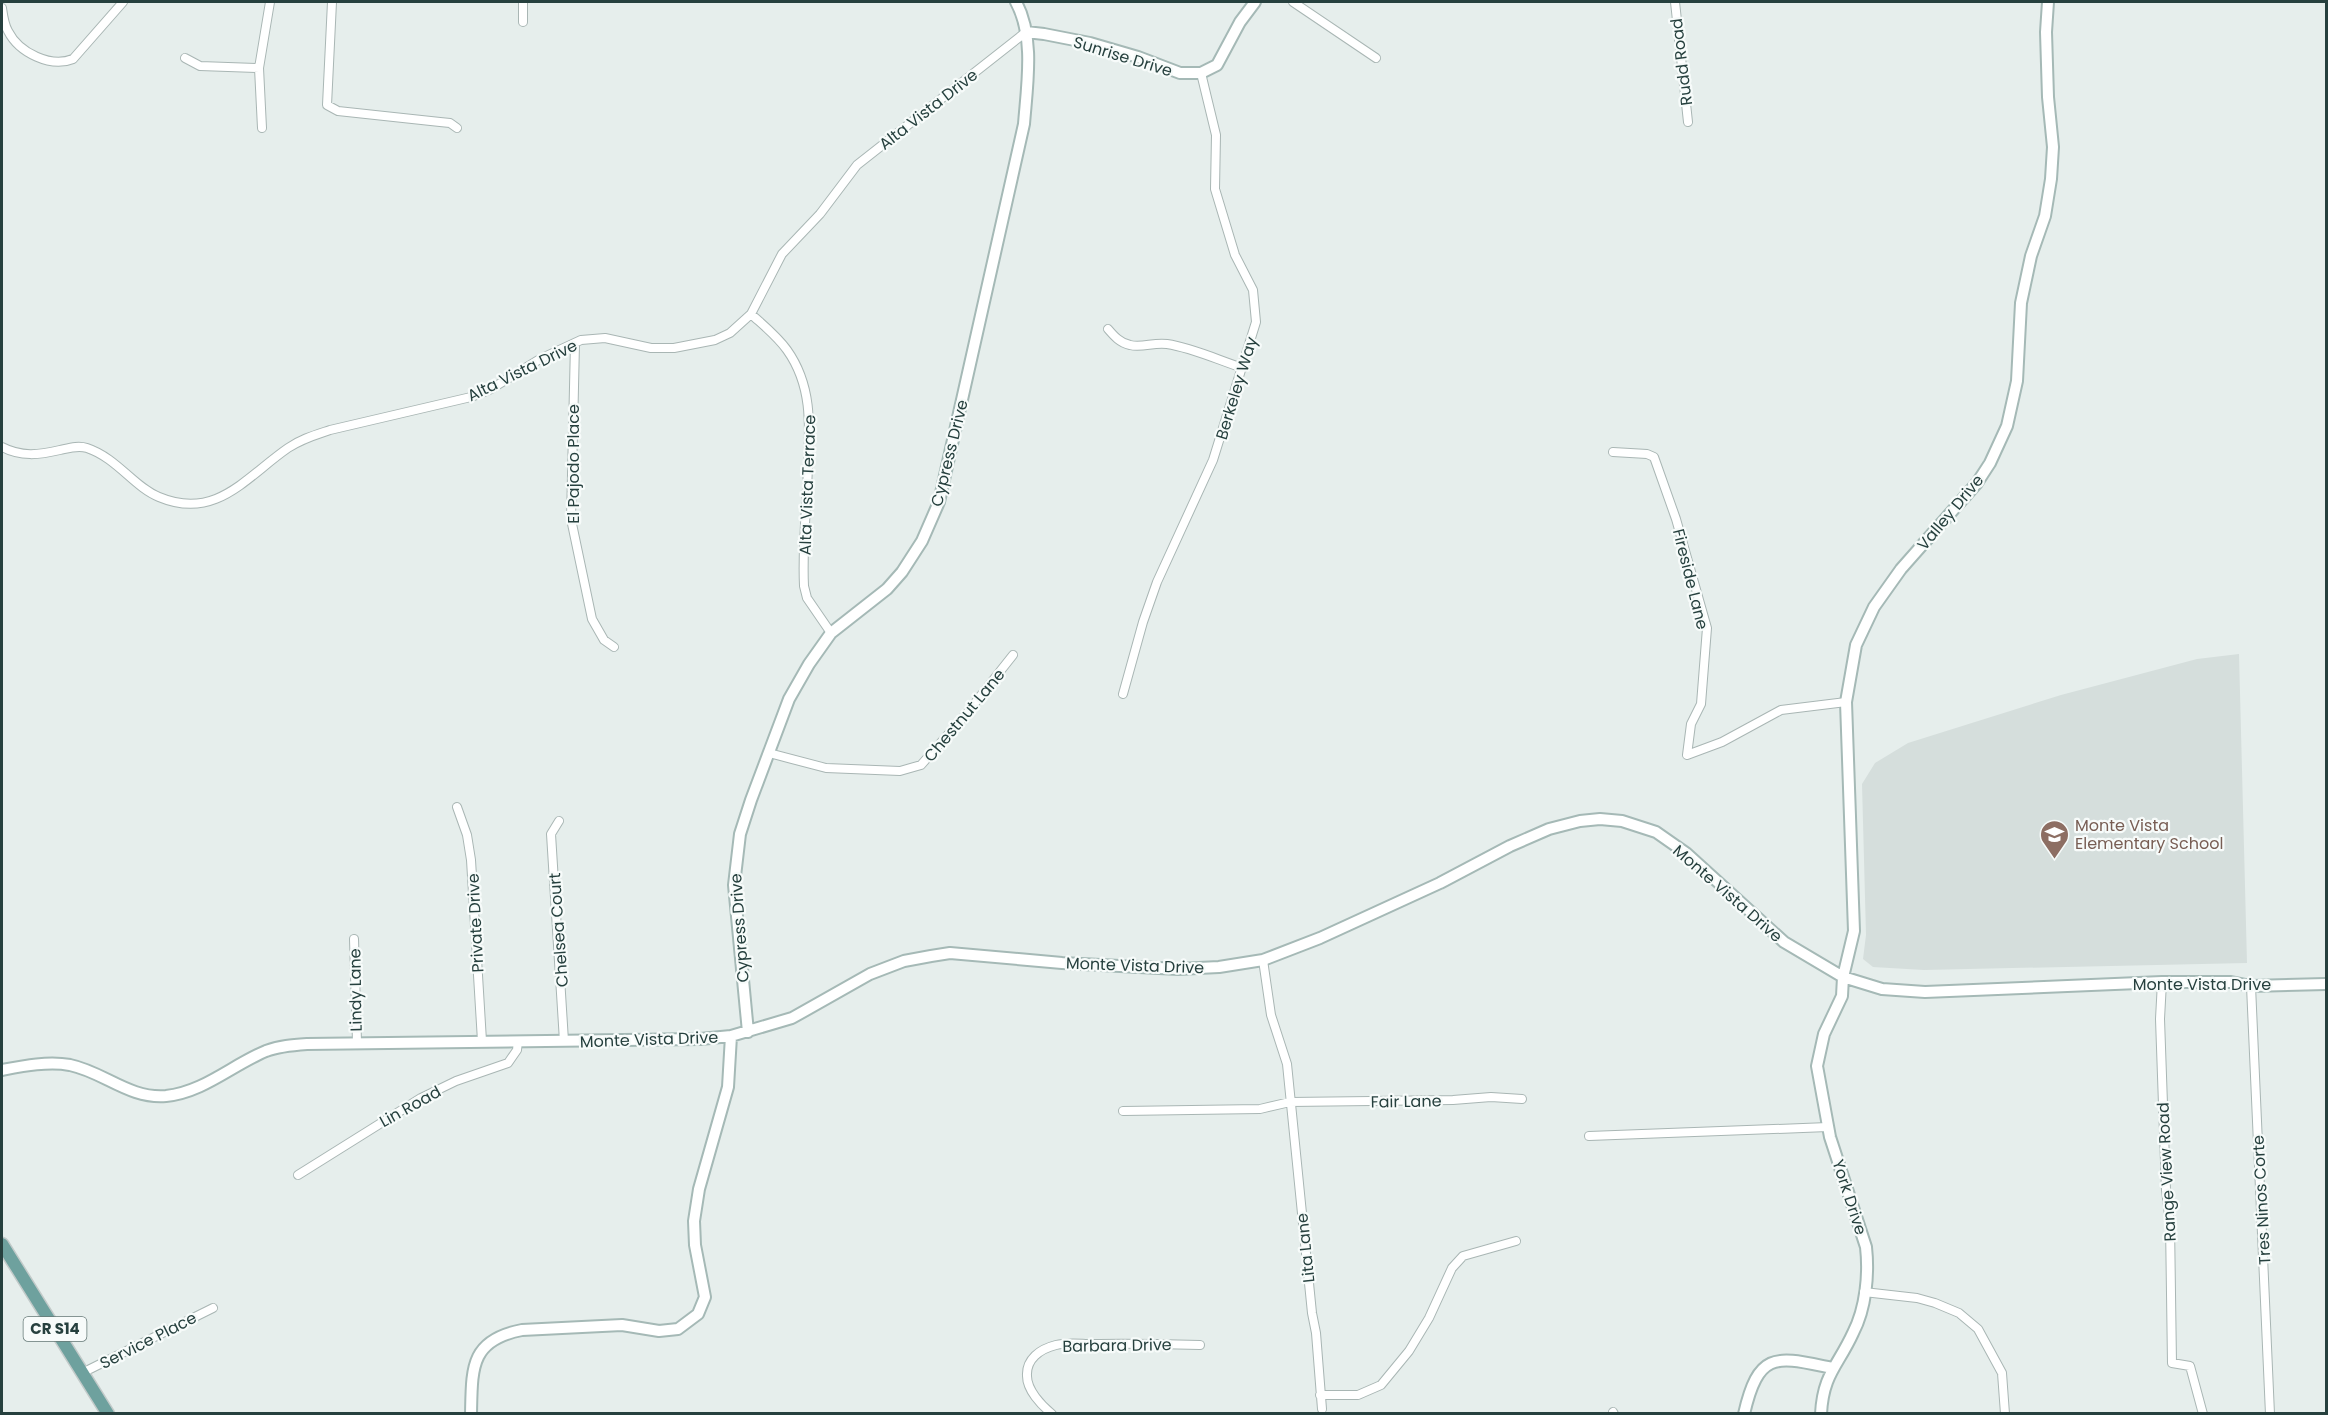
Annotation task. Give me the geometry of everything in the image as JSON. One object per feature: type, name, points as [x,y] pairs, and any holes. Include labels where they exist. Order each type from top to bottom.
[{"type":"main road","points":[[1016,2],[1023,14],[1026,32]]},
{"type":"main road","points":[[1201,73],[1217,65],[1240,22],[1255,2]]},
{"type":"main road","name":"Valley Drive","points":[[1843,977],[1854,931],[1846,702],[1856,645],[1874,607],[1901,569],[1977,483],[1990,463],[2007,426],[2017,381],[2021,303],[2031,256],[2044,216],[2051,179],[2053,147],[2048,97],[2046,32],[2048,2]]},
{"type":"main road","name":"Sunrise Drive","points":[[1026,32],[1090,43],[1138,57],[1180,73],[1201,73]]},
{"type":"main road","name":"Cypress Drive","points":[[748,1032],[734,905],[734,869],[740,834],[789,699],[809,664],[831,633],[887,589],[902,572],[922,541],[939,502],[1024,124],[1028,83],[1026,32]]},
{"type":"main road","name":"Monte Vista Drive","points":[[2,1070],[35,1065],[72,1065],[129,1091],[167,1096],[187,1092],[206,1084],[266,1051],[281,1047],[357,1042],[700,1040],[731,1036],[792,1018],[870,974],[904,961],[950,953],[1062,963],[1178,969],[1219,967],[1263,960],[1320,938],[1440,883],[1510,846],[1549,829],[1580,821],[1600,819],[1622,821],[1656,832],[1686,854],[1784,942],[1843,977],[1882,989],[1925,992],[2162,982],[2231,982],[2251,986],[2326,984]]},
{"type":"main road","name":"York Drive","points":[[1821,1413],[1822,1394],[1826,1381],[1854,1333],[1861,1313],[1868,1264],[1866,1247],[1828,1127],[1817,1066],[1824,1034],[1842,996],[1843,977]]},
{"type":"main road","points":[[471,1413],[471,1380],[479,1352],[491,1340],[507,1333],[522,1330],[622,1325],[659,1331],[678,1329],[698,1314],[705,1297],[695,1245],[694,1221],[699,1189],[728,1087],[731,1036]]},
{"type":"main road","name":"CR S14","points":[[2,1244],[108,1413]]},
{"type":"main road","points":[[1744,1413],[1750,1387],[1761,1370],[1769,1364],[1786,1359],[1833,1368]]},
{"type":"street","points":[[2,8],[10,34],[31,54],[52,61],[66,62],[74,59],[123,2]]},
{"type":"street","points":[[262,128],[259,68],[270,2]]},
{"type":"street","points":[[332,2],[327,105],[338,111],[450,123],[457,128]]},
{"type":"street","points":[[523,2],[524,22]]},
{"type":"street","points":[[1293,2],[1376,58]]},
{"type":"street","name":"Rudd Road","points":[[1675,2],[1688,122]]},
{"type":"street","name":"Alta Vista Drive","points":[[2,447],[29,455],[71,448],[86,448],[106,457],[157,496],[179,503],[209,502],[220,499],[235,490],[288,448],[308,437],[471,397],[491,389],[540,359],[575,343],[592,338],[605,338],[660,348],[696,345],[715,340],[730,333],[751,314],[782,254],[830,202],[857,165],[1026,32]]},
{"type":"street","points":[[185,58],[200,66],[259,68]]},
{"type":"street","name":"Berkeley Way","points":[[1123,694],[1157,582],[1213,460],[1257,322],[1253,290],[1235,255],[1215,189],[1216,135],[1201,73]]},
{"type":"street","name":"Alta Vista Terrace","points":[[751,314],[787,350],[802,378],[808,397],[810,417],[804,586],[807,598],[831,633]]},
{"type":"street","points":[[1108,329],[1127,345],[1155,343],[1178,346],[1243,368]]},
{"type":"street","name":"El Pajodo Place","points":[[575,343],[571,519],[592,619],[604,640],[614,647]]},
{"type":"street","name":"Fireside Lane","points":[[1613,452],[1647,454],[1654,457],[1676,519],[1707,628],[1701,704],[1691,724],[1687,755],[1722,742],[1781,710],[1846,702]]},
{"type":"street","name":"Chestnut Lane","points":[[769,753],[826,768],[900,771],[912,769],[921,765],[967,713],[1013,655]]},
{"type":"street","name":"Private Drive","points":[[457,807],[467,835],[471,860],[482,1041]]},
{"type":"street","name":"Chelsea Court","points":[[559,821],[551,834],[564,1041]]},
{"type":"street","name":"Lindy Lane","points":[[354,939],[357,1042]]},
{"type":"street","name":"Lita Lane","points":[[1263,960],[1271,1015],[1287,1064],[1322,1409]]},
{"type":"street","name":"Range View Road","points":[[2162,982],[2160,1030],[2166,1190],[2170,1224],[2172,1363],[2190,1366],[2203,1413]]},
{"type":"street","name":"Tres Ninos Corte","points":[[2251,986],[2270,1413]]},
{"type":"street","name":"Lin Road","points":[[298,1174],[421,1098],[508,1063],[517,1050],[518,1041]]},
{"type":"street","name":"Fair Lane","points":[[1290,1102],[1453,1100],[1491,1096],[1522,1099]]},
{"type":"street","points":[[1123,1111],[1260,1109],[1290,1102]]},
{"type":"street","points":[[1588,1136],[1828,1127]]},
{"type":"street","points":[[1320,1395],[1358,1395],[1381,1385],[1409,1351],[1429,1318],[1452,1268],[1463,1256],[1516,1241]]},
{"type":"street","points":[[1864,1292],[1917,1298],[1935,1303],[1959,1313],[1978,1329],[2002,1373],[2005,1413]]},
{"type":"street","name":"Service Place","points":[[82,1373],[213,1308]]},
{"type":"street","name":"Barbara Drive","points":[[1052,1413],[1041,1404],[1027,1380],[1026,1369],[1029,1360],[1056,1345],[1128,1343],[1200,1345]]},
{"type":"shaded area","name":"Monte Vista Elementary School","points":[[2239,654],[2247,963],[1924,970],[1873,967],[1863,959],[1866,935],[1862,784],[1875,763],[1908,743],[2061,695],[2197,659]]},
{"type":"place","name":"Monte Vista Elementary School","points":[[2054,860]]}]
